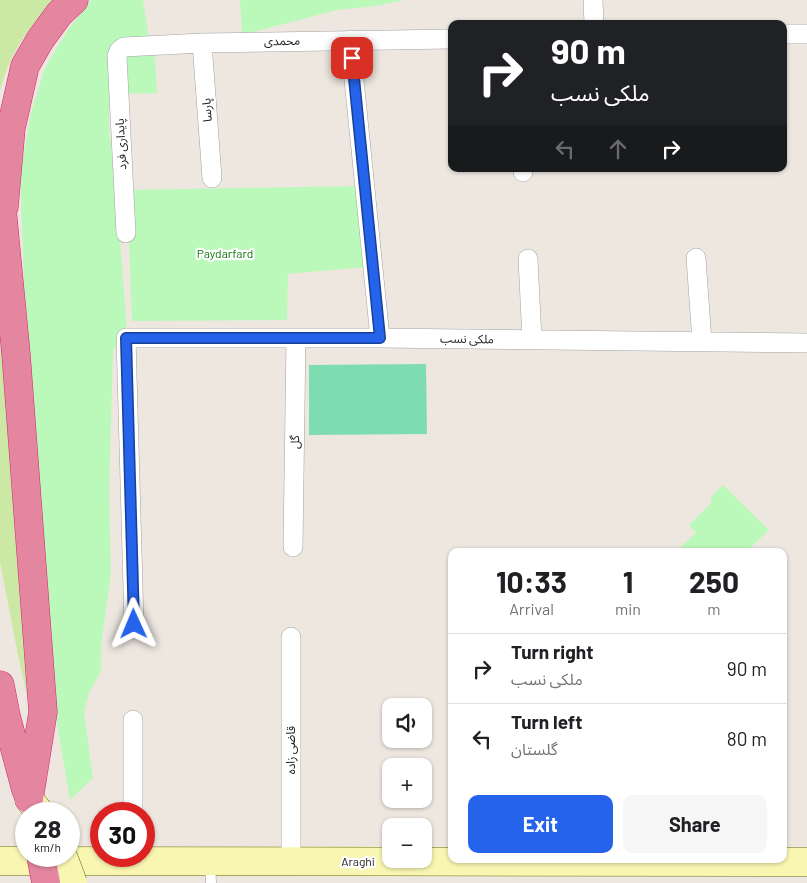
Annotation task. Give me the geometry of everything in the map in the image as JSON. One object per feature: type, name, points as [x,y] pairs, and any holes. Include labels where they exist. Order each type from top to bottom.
[{"type":"highway","points":[[35,802],[43,712],[16,354],[2,199],[11,128],[25,66],[40,40],[59,14],[74,0]]},
{"type":"highway","points":[[0,685],[6,716],[32,802]]},
{"type":"highway","points":[[43,867],[46,883]]},
{"type":"main road","name":"Araghi","points":[[0,861],[90,860]]},
{"type":"main road","name":"Araghi","points":[[155,863],[210,872],[291,862],[448,862]]},
{"type":"main road","name":"Araghi","points":[[787,862],[807,862]]},
{"type":"main road","points":[[67,867],[73,883]]},
{"type":"street","points":[[593,0],[594,20]]},
{"type":"street","points":[[787,34],[807,34]]},
{"type":"street","name":"محمدی","points":[[117,56],[124,47],[202,43],[448,38]]},
{"type":"street","points":[[350,40],[380,338]]},
{"type":"street","name":"پارسا","points":[[202,43],[212,178]]},
{"type":"street","name":"پایداری فرد","points":[[117,56],[126,232]]},
{"type":"street","points":[[696,258],[702,342]]},
{"type":"street","points":[[528,259],[532,340]]},
{"type":"street","name":"ملکی نسب","points":[[134,624],[126,338],[380,338],[807,343]]},
{"type":"street","name":"گل","points":[[293,547],[296,338]]},
{"type":"street","name":"قاضی زاده","points":[[291,637],[291,862]]},
{"type":"street","points":[[133,720],[133,802]]},
{"type":"green space","points":[[0,0],[56,0],[36,21],[21,41],[15,51],[0,91]]},
{"type":"green space","points":[[91,0],[143,0],[149,38],[154,38],[157,93],[109,94],[109,127],[127,331],[117,342],[113,352],[109,493],[111,573],[101,646],[101,671],[89,693],[84,713],[93,778],[70,800],[51,689],[26,335],[20,173],[31,113],[45,68],[67,31]]},
{"type":"green space","points":[[240,0],[405,0],[376,6],[337,10],[242,35]]},
{"type":"green space","name":"Paydarfard","points":[[362,186],[366,267],[288,274],[287,320],[132,321],[127,190]]},
{"type":"green space","points":[[0,342],[14,468],[33,723],[0,562]]},
{"type":"green space","points":[[426,364],[427,434],[309,435],[309,365]]},
{"type":"green space","points":[[723,485],[769,530],[750,548],[679,548],[696,533],[689,525],[712,502],[710,498]]},
{"type":"route","points":[[134,624],[126,338],[380,338],[352,58]]}]
